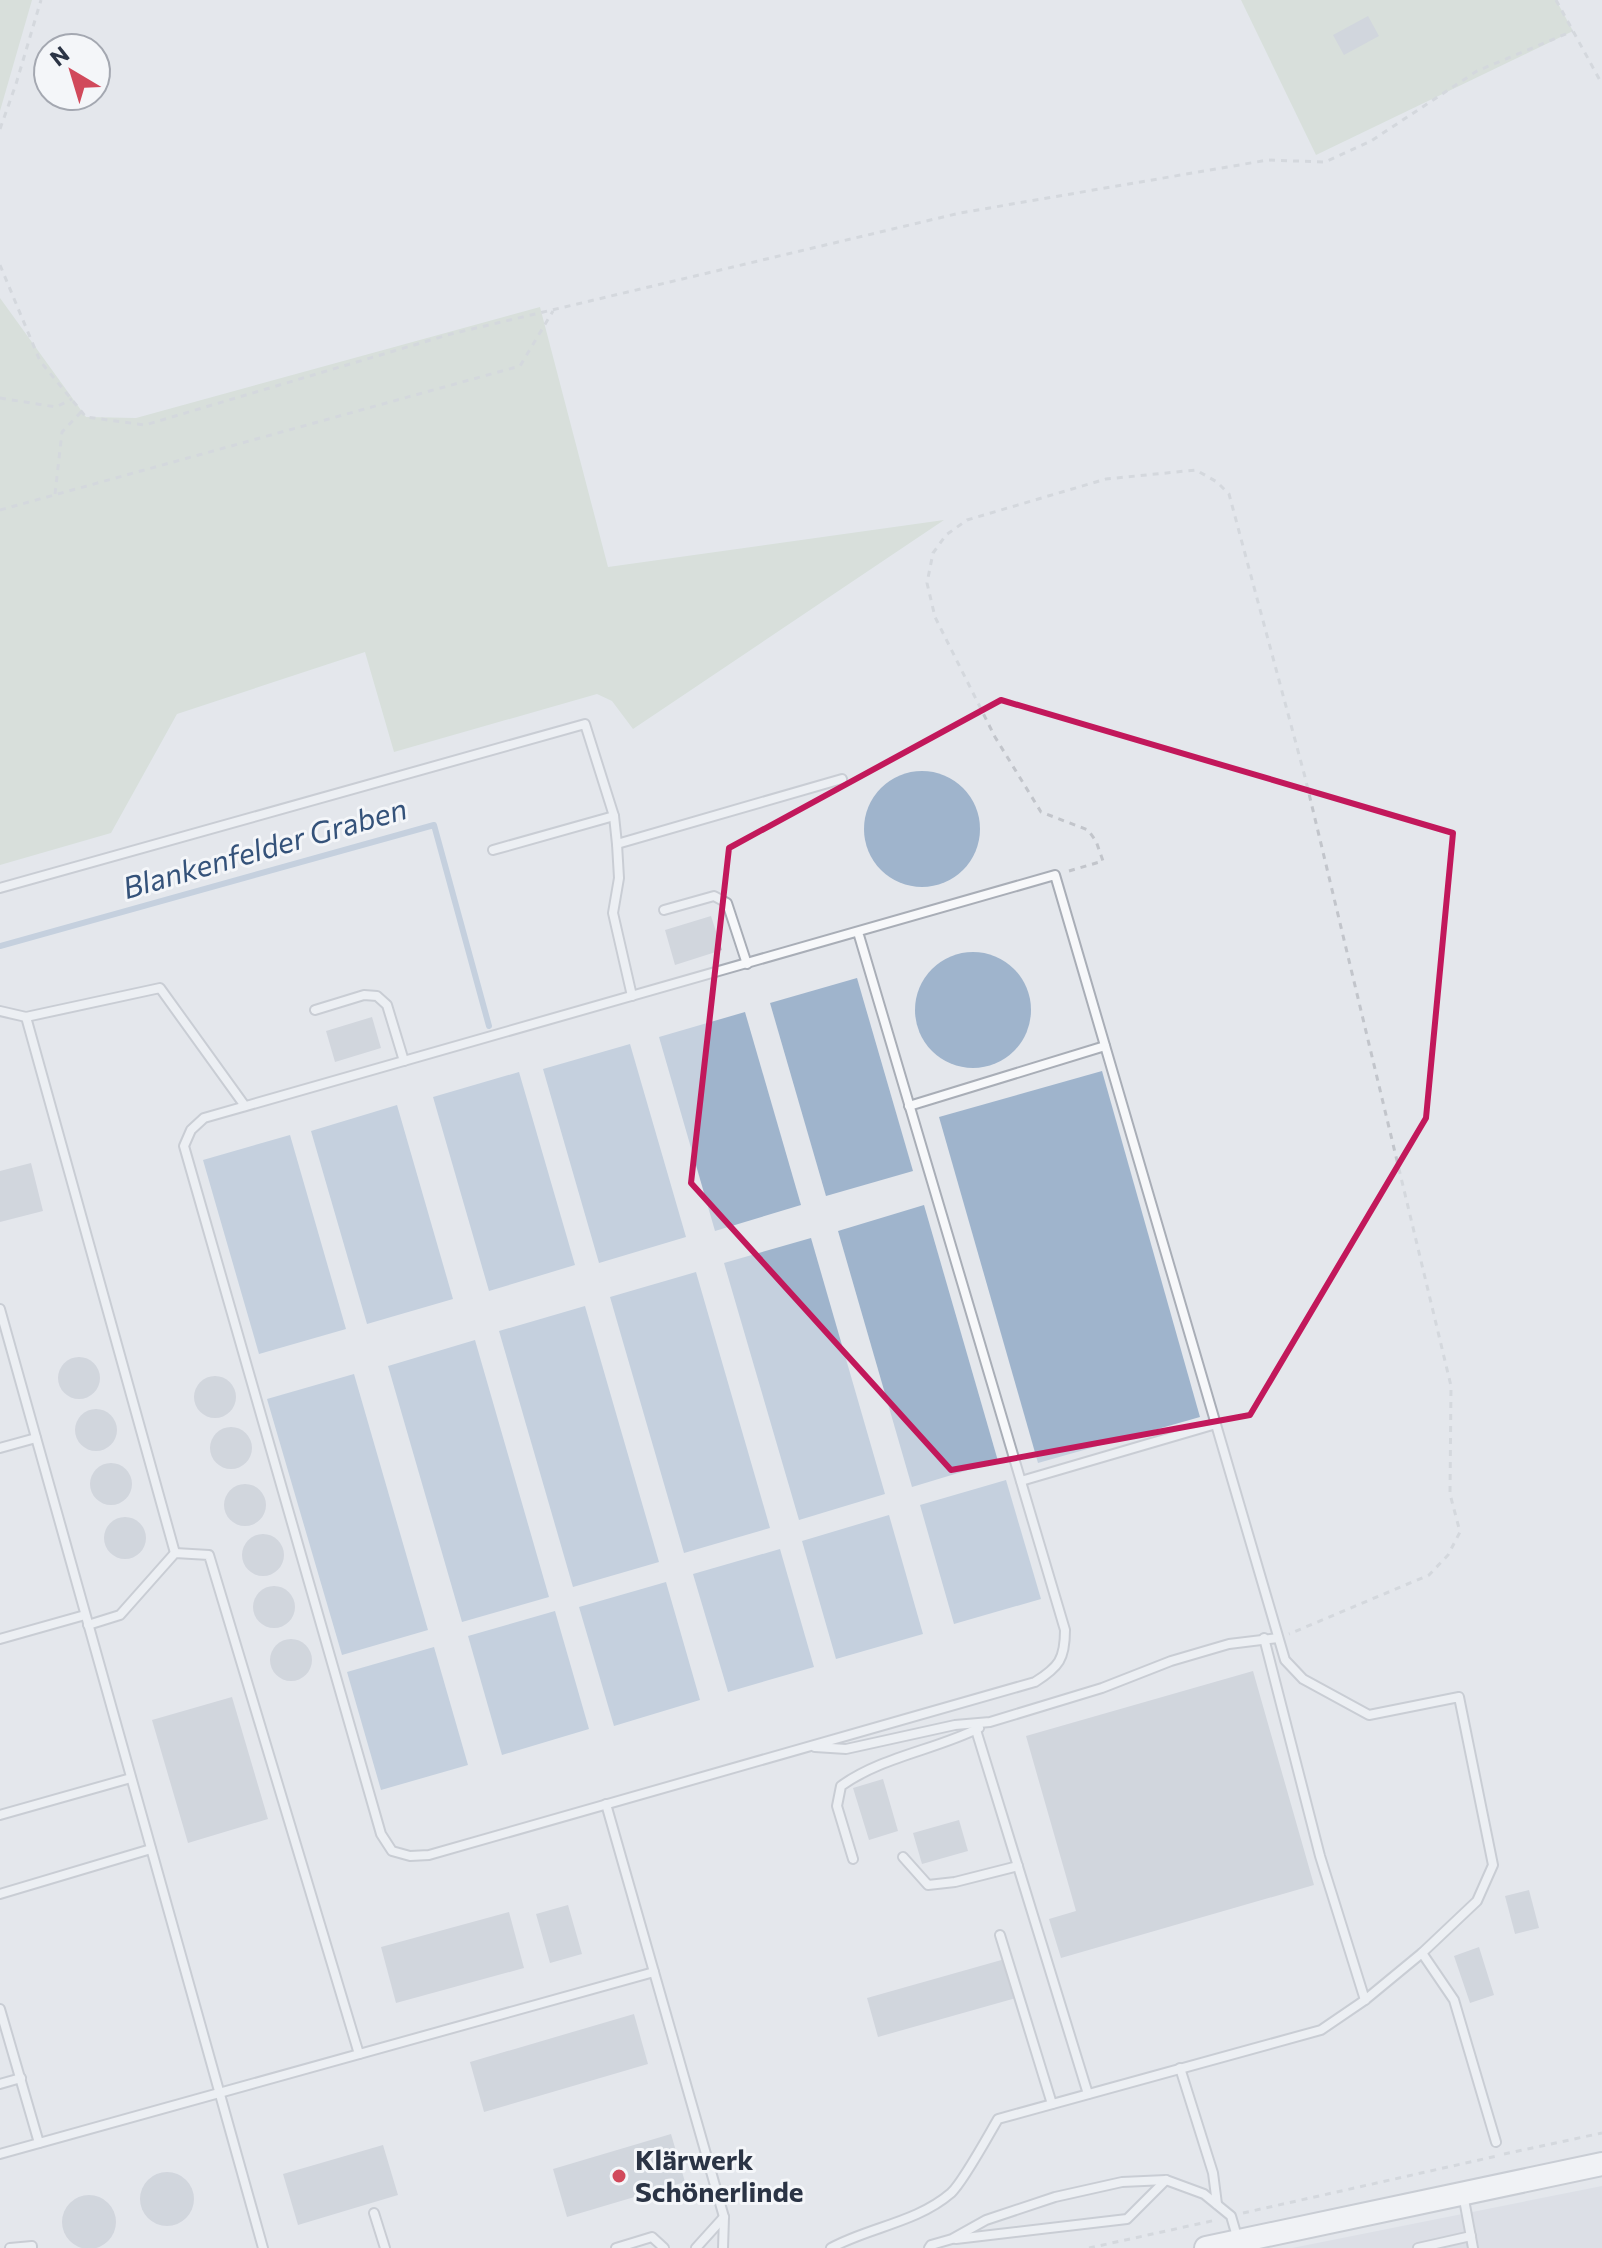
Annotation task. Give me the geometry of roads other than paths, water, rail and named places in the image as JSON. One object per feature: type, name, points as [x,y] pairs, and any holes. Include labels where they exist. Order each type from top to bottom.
[{"type":"main road","points":[[1206,2248],[1602,2164]]},
{"type":"lane","points":[[0,888],[585,724],[614,816],[619,878],[613,913],[632,996]]},
{"type":"lane","points":[[617,844],[842,779]]},
{"type":"lane","points":[[493,850],[614,816]]},
{"type":"lane","points":[[831,2248],[910,2218],[952,2192],[998,2119],[1321,2030],[1365,2000],[1422,1953],[1477,1901],[1493,1865],[1459,1697],[1369,1715],[1303,1679],[1285,1660],[1055,875],[204,1118],[191,1130],[184,1146],[381,1834],[392,1851],[410,1856],[429,1855],[1035,1682],[1055,1670],[1065,1649],[1065,1630],[858,932]]},
{"type":"lane","points":[[664,910],[714,896],[727,903],[747,964]]},
{"type":"lane","points":[[0,1011],[26,1017],[160,988],[245,1106]]},
{"type":"lane","points":[[315,1010],[364,995],[377,996],[387,1005],[404,1061]]},
{"type":"lane","points":[[26,1017],[175,1553]]},
{"type":"lane","points":[[909,1106],[1105,1046]]},
{"type":"lane","points":[[0,1309],[263,2248]]},
{"type":"lane","points":[[1021,1481],[1216,1424]]},
{"type":"lane","points":[[0,1448],[36,1438]]},
{"type":"lane","points":[[88,1625],[120,1615],[175,1553]]},
{"type":"lane","points":[[175,1553],[209,1555],[359,2054]]},
{"type":"lane","points":[[0,1639],[85,1615]]},
{"type":"lane","points":[[1264,1638],[1320,1856],[1365,2000]]},
{"type":"lane","points":[[810,1746],[846,1749],[955,1725],[990,1722],[1102,1688],[1171,1661],[1229,1644],[1278,1638]]},
{"type":"lane","points":[[853,1859],[837,1806],[841,1786],[860,1772],[956,1739],[990,1722]]},
{"type":"lane","points":[[976,1730],[1088,2094]]},
{"type":"lane","points":[[0,1815],[131,1778]]},
{"type":"lane","points":[[606,1804],[724,2217],[723,2248]]},
{"type":"lane","points":[[0,1894],[151,1849]]},
{"type":"lane","points":[[903,1857],[928,1885],[955,1882],[1018,1866]]},
{"type":"lane","points":[[1000,1935],[1052,2104]]},
{"type":"lane","points":[[1422,1953],[1454,2000],[1496,2142]]},
{"type":"lane","points":[[0,2154],[654,1972]]},
{"type":"lane","points":[[0,2009],[39,2143]]},
{"type":"lane","points":[[1180,2068],[1213,2173],[1217,2204]]},
{"type":"lane","points":[[0,2084],[21,2078]]},
{"type":"lane","points":[[929,2248],[952,2239],[1127,2219],[1166,2180]]},
{"type":"lane","points":[[952,2239],[986,2220],[1055,2197],[1122,2182],[1166,2180],[1204,2194],[1217,2204],[1231,2216],[1238,2241]]},
{"type":"lane","points":[[1463,2194],[1473,2248]]},
{"type":"lane","points":[[374,2213],[385,2248]]},
{"type":"lane","points":[[696,2248],[724,2217]]},
{"type":"lane","points":[[1418,2248],[1471,2236]]},
{"type":"lane","points":[[616,2248],[652,2237],[664,2248]]},
{"type":"lane","points":[[10,2248],[32,2248]]},
{"type":"water","points":[[922,771],[944,775],[963,788],[976,807],[980,829],[976,851],[963,870],[944,883],[922,887],[900,883],[881,870],[868,851],[864,829],[868,807],[881,788],[900,775]]},
{"type":"water","points":[[973,952],[995,956],[1014,969],[1027,988],[1031,1010],[1027,1032],[1014,1051],[995,1064],[973,1068],[951,1064],[932,1051],[919,1032],[915,1010],[919,988],[932,969],[951,956]]},
{"type":"water","points":[[857,978],[913,1171],[826,1196],[770,1003]]},
{"type":"water","points":[[745,1012],[801,1205],[715,1231],[659,1037]]},
{"type":"water","points":[[630,1044],[686,1237],[599,1263],[543,1069]]},
{"type":"water","points":[[1102,1071],[1200,1417],[1038,1463],[939,1117]]},
{"type":"water","points":[[519,1072],[575,1265],[489,1291],[433,1097]]},
{"type":"water","points":[[397,1105],[453,1299],[367,1324],[311,1131]]},
{"type":"water","points":[[290,1135],[346,1329],[259,1354],[203,1160]]},
{"type":"water","points":[[924,1205],[998,1461],[912,1487],[838,1231]]},
{"type":"water","points":[[811,1238],[885,1494],[799,1520],[724,1263]]},
{"type":"water","points":[[696,1272],[770,1528],[684,1553],[610,1297]]},
{"type":"water","points":[[585,1306],[659,1562],[573,1587],[499,1331]]},
{"type":"water","points":[[475,1340],[549,1597],[462,1622],[388,1366]]},
{"type":"water","points":[[354,1374],[428,1630],[342,1655],[267,1399]]},
{"type":"water","points":[[1006,1480],[1041,1599],[954,1624],[920,1505]]},
{"type":"water","points":[[889,1515],[923,1634],[836,1659],[802,1541]]},
{"type":"water","points":[[780,1549],[814,1667],[728,1692],[693,1574]]},
{"type":"water","points":[[666,1582],[700,1700],[614,1726],[579,1607]]},
{"type":"water","points":[[555,1611],[589,1729],[502,1755],[468,1636]]},
{"type":"water","points":[[434,1647],[468,1765],[381,1790],[347,1672]]},
{"type":"waterway","name":"Blankenfelder Graben","points":[[0,946],[434,825],[489,1026]]},
{"type":"place","name":"Klärwerk Schönerlinde","points":[[619,2176]]}]
